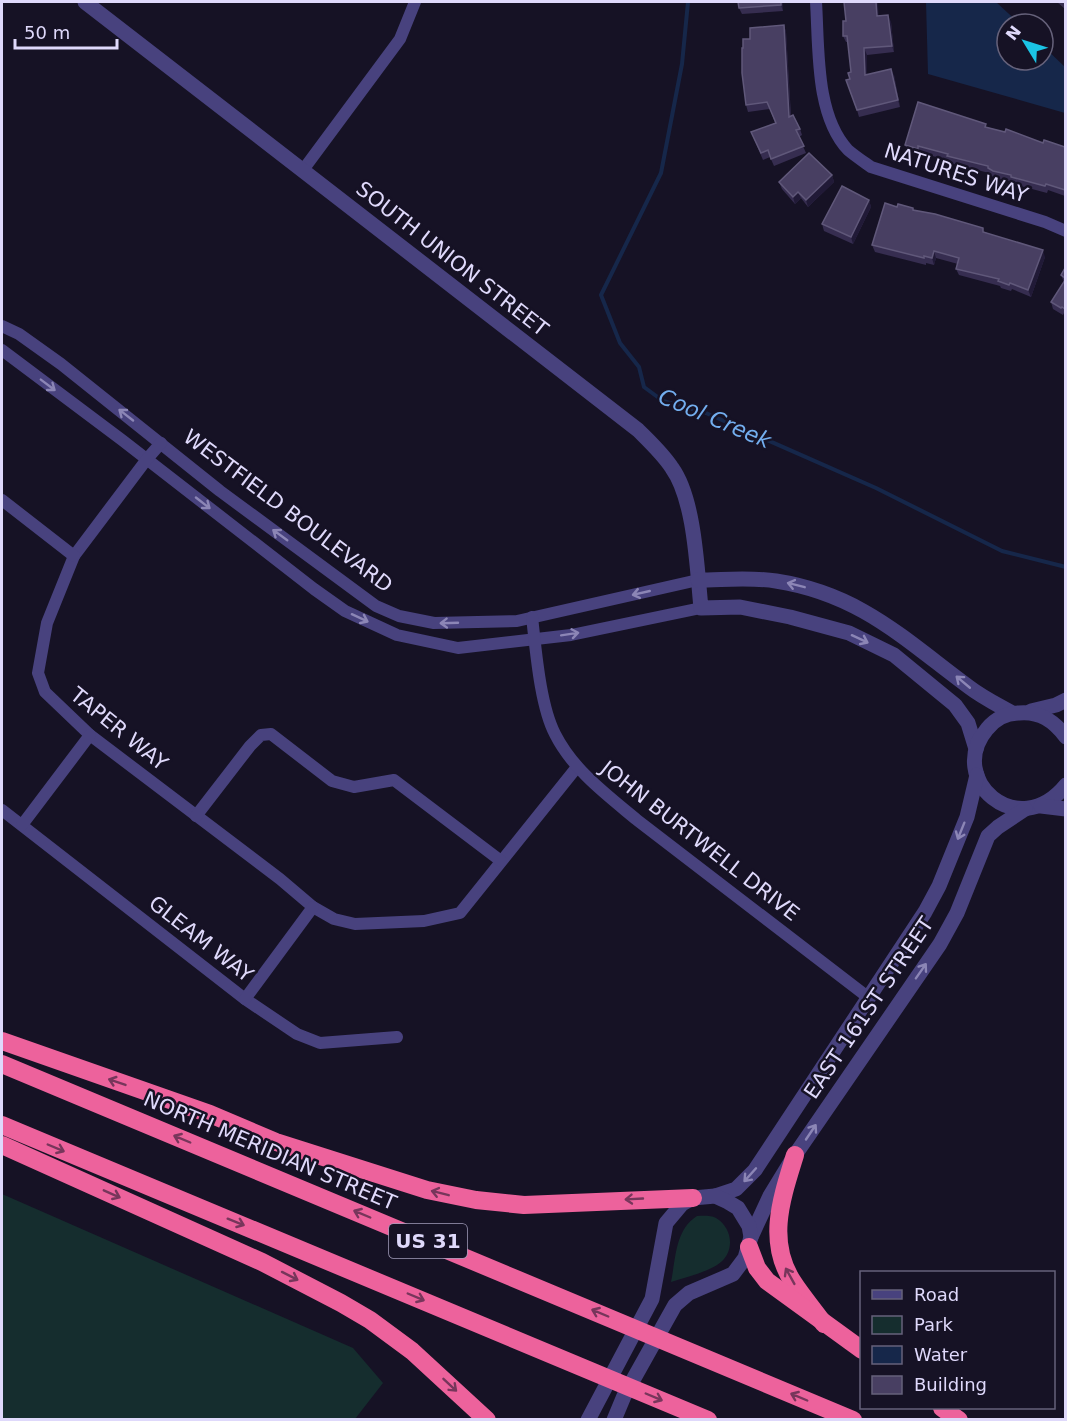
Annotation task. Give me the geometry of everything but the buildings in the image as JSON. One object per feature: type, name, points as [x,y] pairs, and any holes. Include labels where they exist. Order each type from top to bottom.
[{"type":"highway","points":[[2,1041],[210,1114],[276,1142],[451,1196],[534,1205],[693,1198]]},
{"type":"highway","name":"NORTH MERIDIAN STREET","points":[[2,1064],[853,1419]]},
{"type":"highway","name":"US 31","points":[[2,1125],[708,1419]]},
{"type":"highway","points":[[2,1145],[252,1258],[341,1302],[412,1351],[487,1419]]},
{"type":"highway","points":[[795,1155],[780,1205],[777,1229],[779,1246],[792,1281],[824,1324]]},
{"type":"highway","points":[[750,1242],[757,1268],[767,1281],[860,1349]]},
{"type":"highway","points":[[945,1409],[959,1419]]},
{"type":"street","name":"SOUTH UNION STREET","points":[[85,2],[632,426],[654,447],[674,470],[685,497],[693,534],[701,608]]},
{"type":"street","points":[[303,170],[400,39],[415,2]]},
{"type":"street","name":"NATURES WAY","points":[[816,2],[819,59],[825,106],[834,129],[848,150],[871,167],[1044,222],[1065,231]]},
{"type":"street","name":"WESTFIELD BOULEVARD","points":[[2,326],[19,334],[61,364],[219,491],[376,606],[399,616],[434,623],[517,621],[698,580],[772,580],[835,595],[880,619],[970,688],[1012,713]]},
{"type":"street","name":"WESTFIELD BOULEVARD","points":[[2,350],[322,595],[345,611],[397,635],[458,648],[571,634],[701,608],[740,607],[790,617],[849,633],[894,655],[955,705],[968,723],[976,749]]},
{"type":"street","name":"TAPER WAY","points":[[161,443],[74,556],[47,623],[38,673],[45,692],[90,735],[280,879],[313,907],[334,920],[355,924],[424,921],[460,913],[577,767]]},
{"type":"street","points":[[2,500],[74,556]]},
{"type":"street","name":"JOHN BURTWELL DRIVE","points":[[532,617],[546,705],[555,734],[577,767],[637,820],[869,998]]},
{"type":"street","points":[[976,749],[981,736],[1000,718],[1012,713],[1028,712],[1056,705],[1065,700]]},
{"type":"street","points":[[1028,712],[1044,716],[1057,725],[1065,737]]},
{"type":"street","points":[[196,816],[250,746],[261,735],[271,734],[332,781],[354,787],[394,780],[501,861]]},
{"type":"street","points":[[22,825],[90,735]]},
{"type":"street","name":"EAST 161ST STREET","points":[[715,1196],[736,1189],[755,1170],[909,938],[939,886],[967,817],[977,775],[976,749]]},
{"type":"street","points":[[977,775],[984,789],[995,801],[1010,807],[1026,809],[1041,806],[1065,809]]},
{"type":"street","points":[[1041,806],[1055,797],[1065,785]]},
{"type":"street","name":"EAST 161ST STREET","points":[[614,1419],[663,1324],[680,1298],[733,1274],[745,1258],[770,1196],[795,1155],[940,944],[957,913],[988,836],[1003,823],[1026,809]]},
{"type":"street","name":"GLEAM WAY","points":[[2,810],[245,999],[297,1034],[320,1043],[397,1037]]},
{"type":"street","points":[[245,999],[313,907]]},
{"type":"street","points":[[588,1419],[643,1317],[655,1287],[666,1223],[682,1204],[693,1198],[715,1196],[738,1208],[749,1226],[750,1242]]},
{"type":"green space","points":[[2,1194],[353,1348],[383,1383],[355,1419],[2,1419]]},
{"type":"green space","points":[[697,1216],[714,1217],[726,1228],[730,1242],[727,1255],[712,1268],[671,1282],[680,1237],[684,1229]]},
{"type":"water","points":[[926,2],[996,2],[1007,12],[995,12],[995,72],[1055,72],[1055,57],[1065,67],[1065,113],[928,74]]},
{"type":"waterway","name":"Cool Creek","points":[[688,2],[682,64],[661,173],[601,295],[620,343],[639,367],[644,387],[663,401],[706,413],[876,488],[1002,551],[1066,567]]}]
